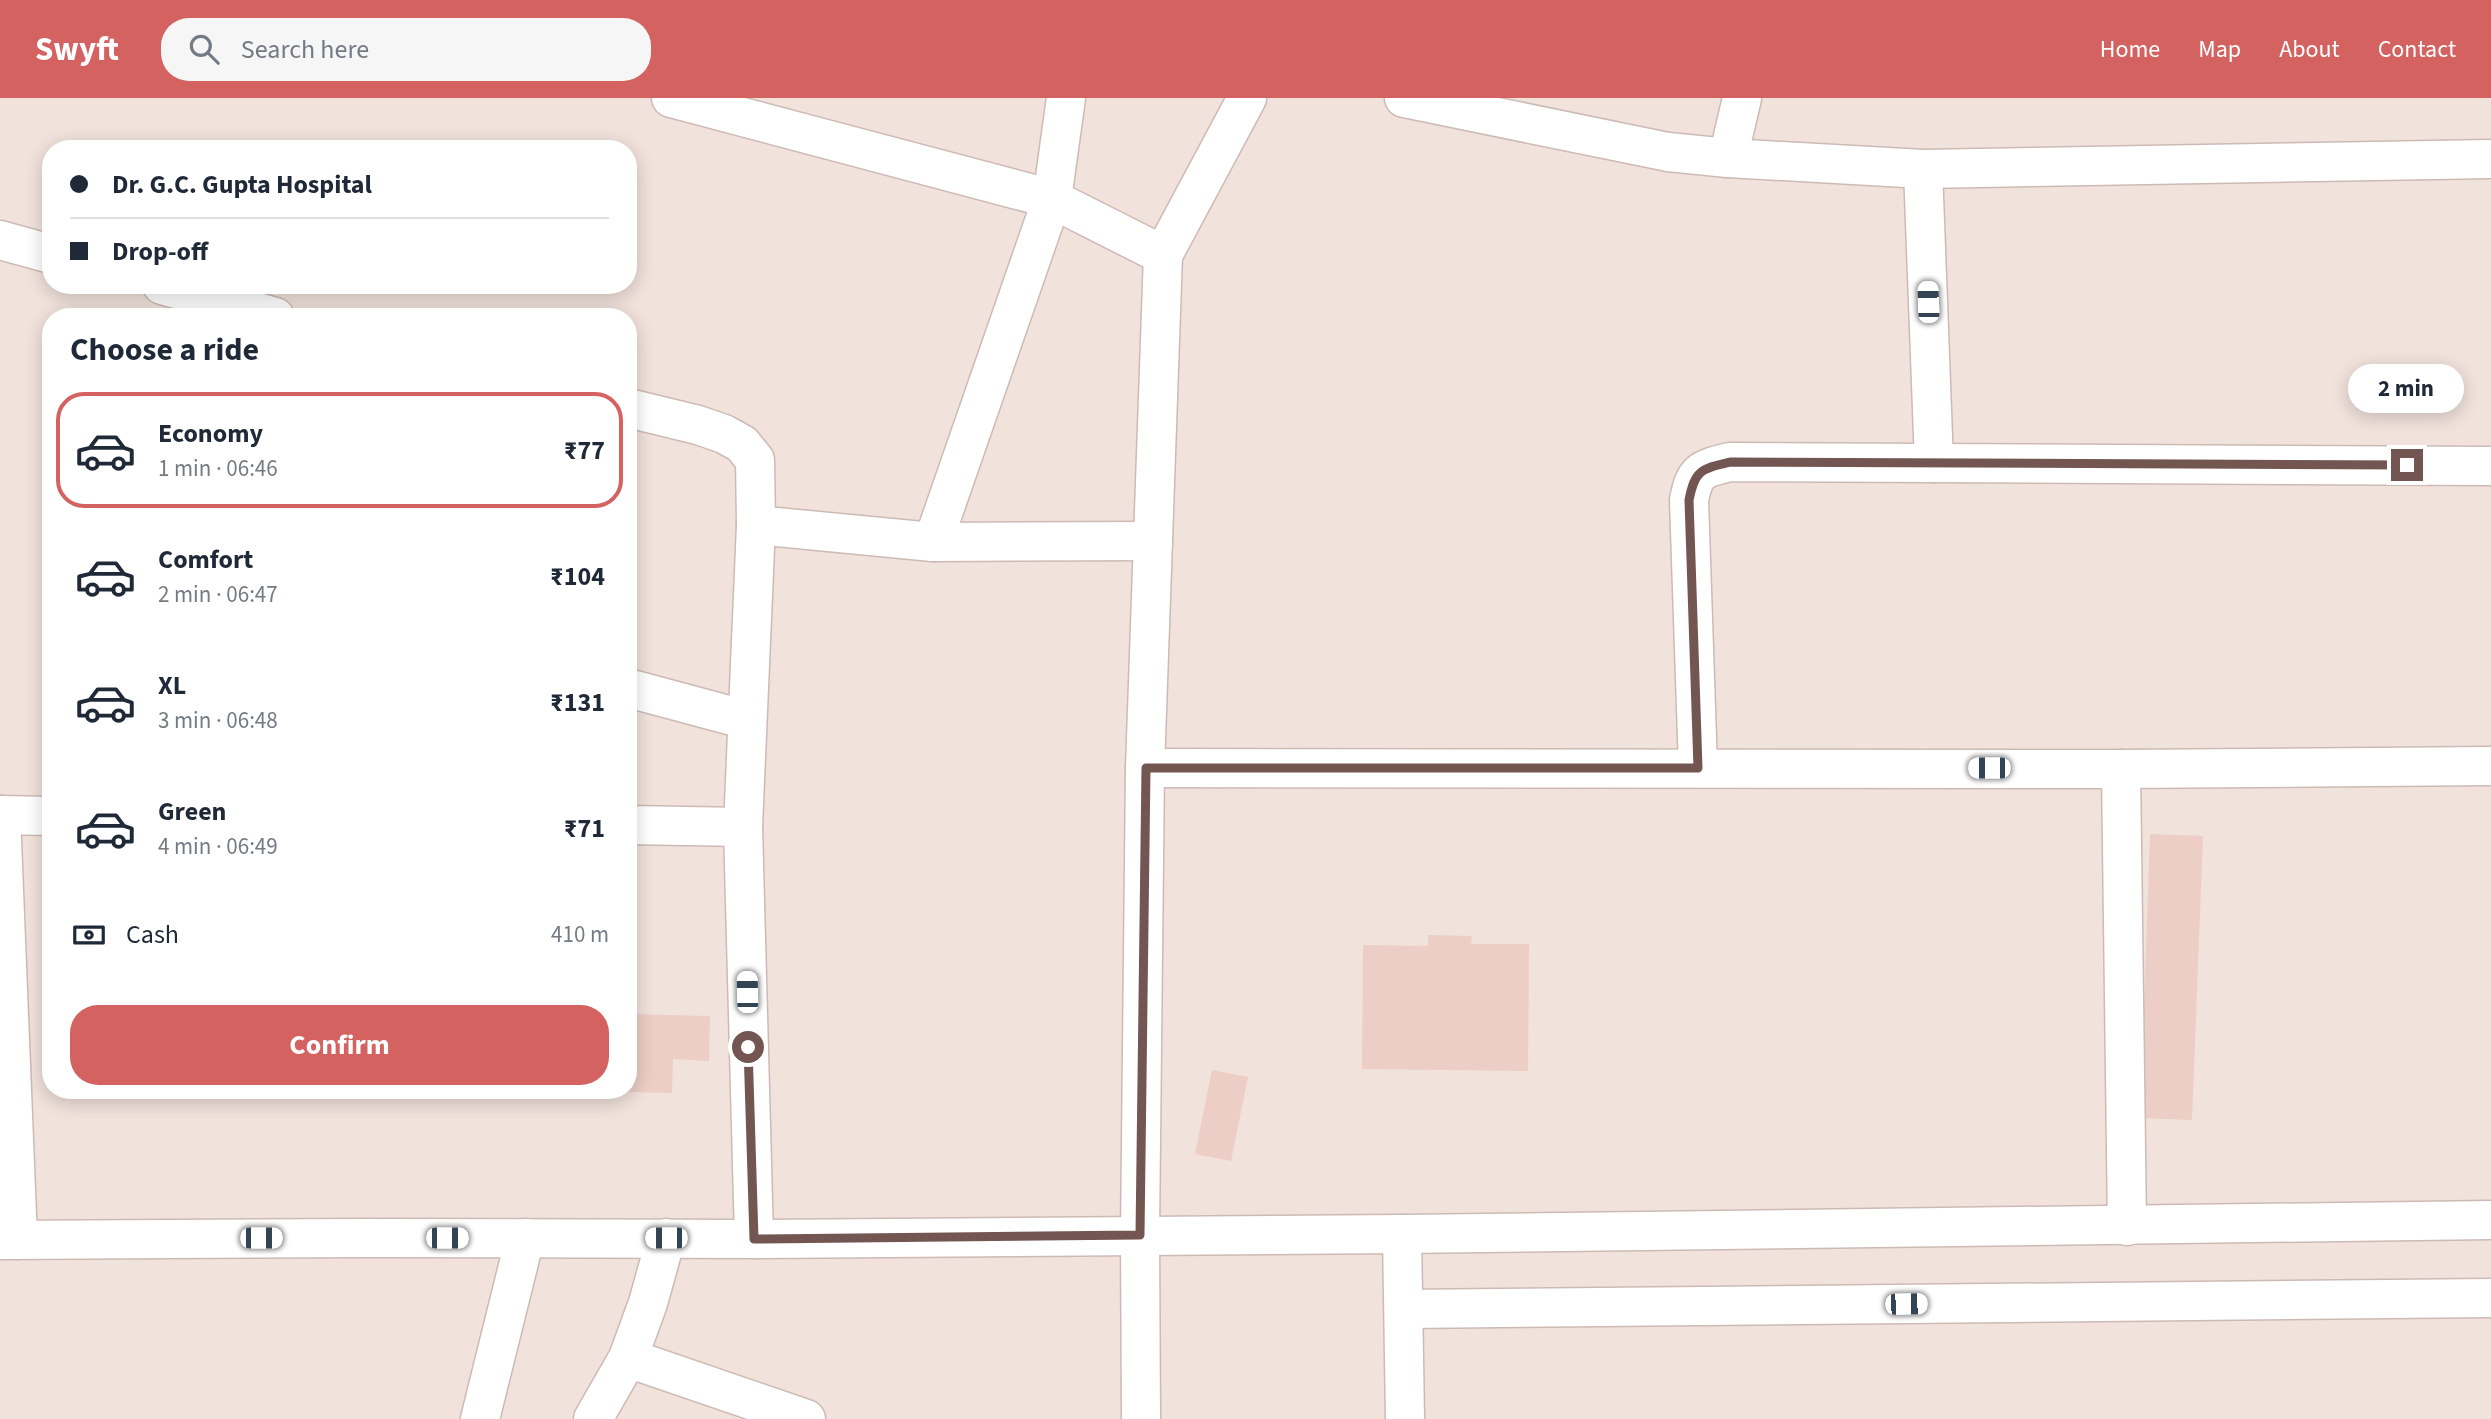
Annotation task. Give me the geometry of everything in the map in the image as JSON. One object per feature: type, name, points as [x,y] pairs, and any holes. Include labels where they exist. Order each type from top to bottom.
[{"type":"street","points":[[671,98],[1052,200],[1163,255]]},
{"type":"street","points":[[933,542],[1052,200],[1066,98]]},
{"type":"street","points":[[1141,1419],[1140,1235],[1146,768],[1163,255],[1247,98]]},
{"type":"street","points":[[1404,98],[1552,113],[1668,152],[1728,159],[1923,169],[2491,159]]},
{"type":"street","points":[[1728,159],[1742,98]]},
{"type":"street","points":[[1923,169],[1934,463]]},
{"type":"street","points":[[0,240],[42,252]]},
{"type":"street","points":[[194,294],[243,308]]},
{"type":"street","points":[[637,410],[724,433],[742,444],[755,460],[756,525],[743,827],[754,1239]]},
{"type":"street","points":[[1698,768],[1689,500],[1693,480],[1699,471],[1730,462],[2491,466]]},
{"type":"street","points":[[756,525],[933,542],[1153,541]]},
{"type":"street","points":[[637,690],[747,720]]},
{"type":"street","points":[[1146,768],[2121,769],[2491,766]]},
{"type":"street","points":[[2121,769],[2127,1226]]},
{"type":"street","points":[[42,816],[1,815],[9,1240],[754,1239],[1402,1234],[2491,1220]]},
{"type":"street","points":[[637,825],[743,827]]},
{"type":"street","points":[[1402,1234],[1405,1419]]},
{"type":"street","points":[[480,1419],[525,1238]]},
{"type":"street","points":[[593,1419],[628,1358],[648,1303],[666,1238]]},
{"type":"street","points":[[1404,1309],[2491,1297]]},
{"type":"street","points":[[628,1358],[806,1419]]},
{"type":"shaded area","points":[[0,98],[2491,98],[2491,1419],[0,1419]]},
{"type":"building","points":[[2150,834],[2203,836],[2192,1120],[2140,1118]]},
{"type":"building","points":[[1428,935],[1472,936],[1471,944],[1529,944],[1528,1071],[1362,1069],[1363,945],[1428,946]]},
{"type":"building","points":[[637,1014],[710,1016],[709,1061],[673,1059],[672,1093],[637,1092]]},
{"type":"building","points":[[1212,1070],[1248,1077],[1231,1161],[1195,1154]]},
{"type":"route","points":[[748,1047],[754,1239],[1140,1235],[1146,768],[1698,768],[1689,500],[1693,480],[1699,471],[1709,467],[1730,462],[2407,465]]}]
